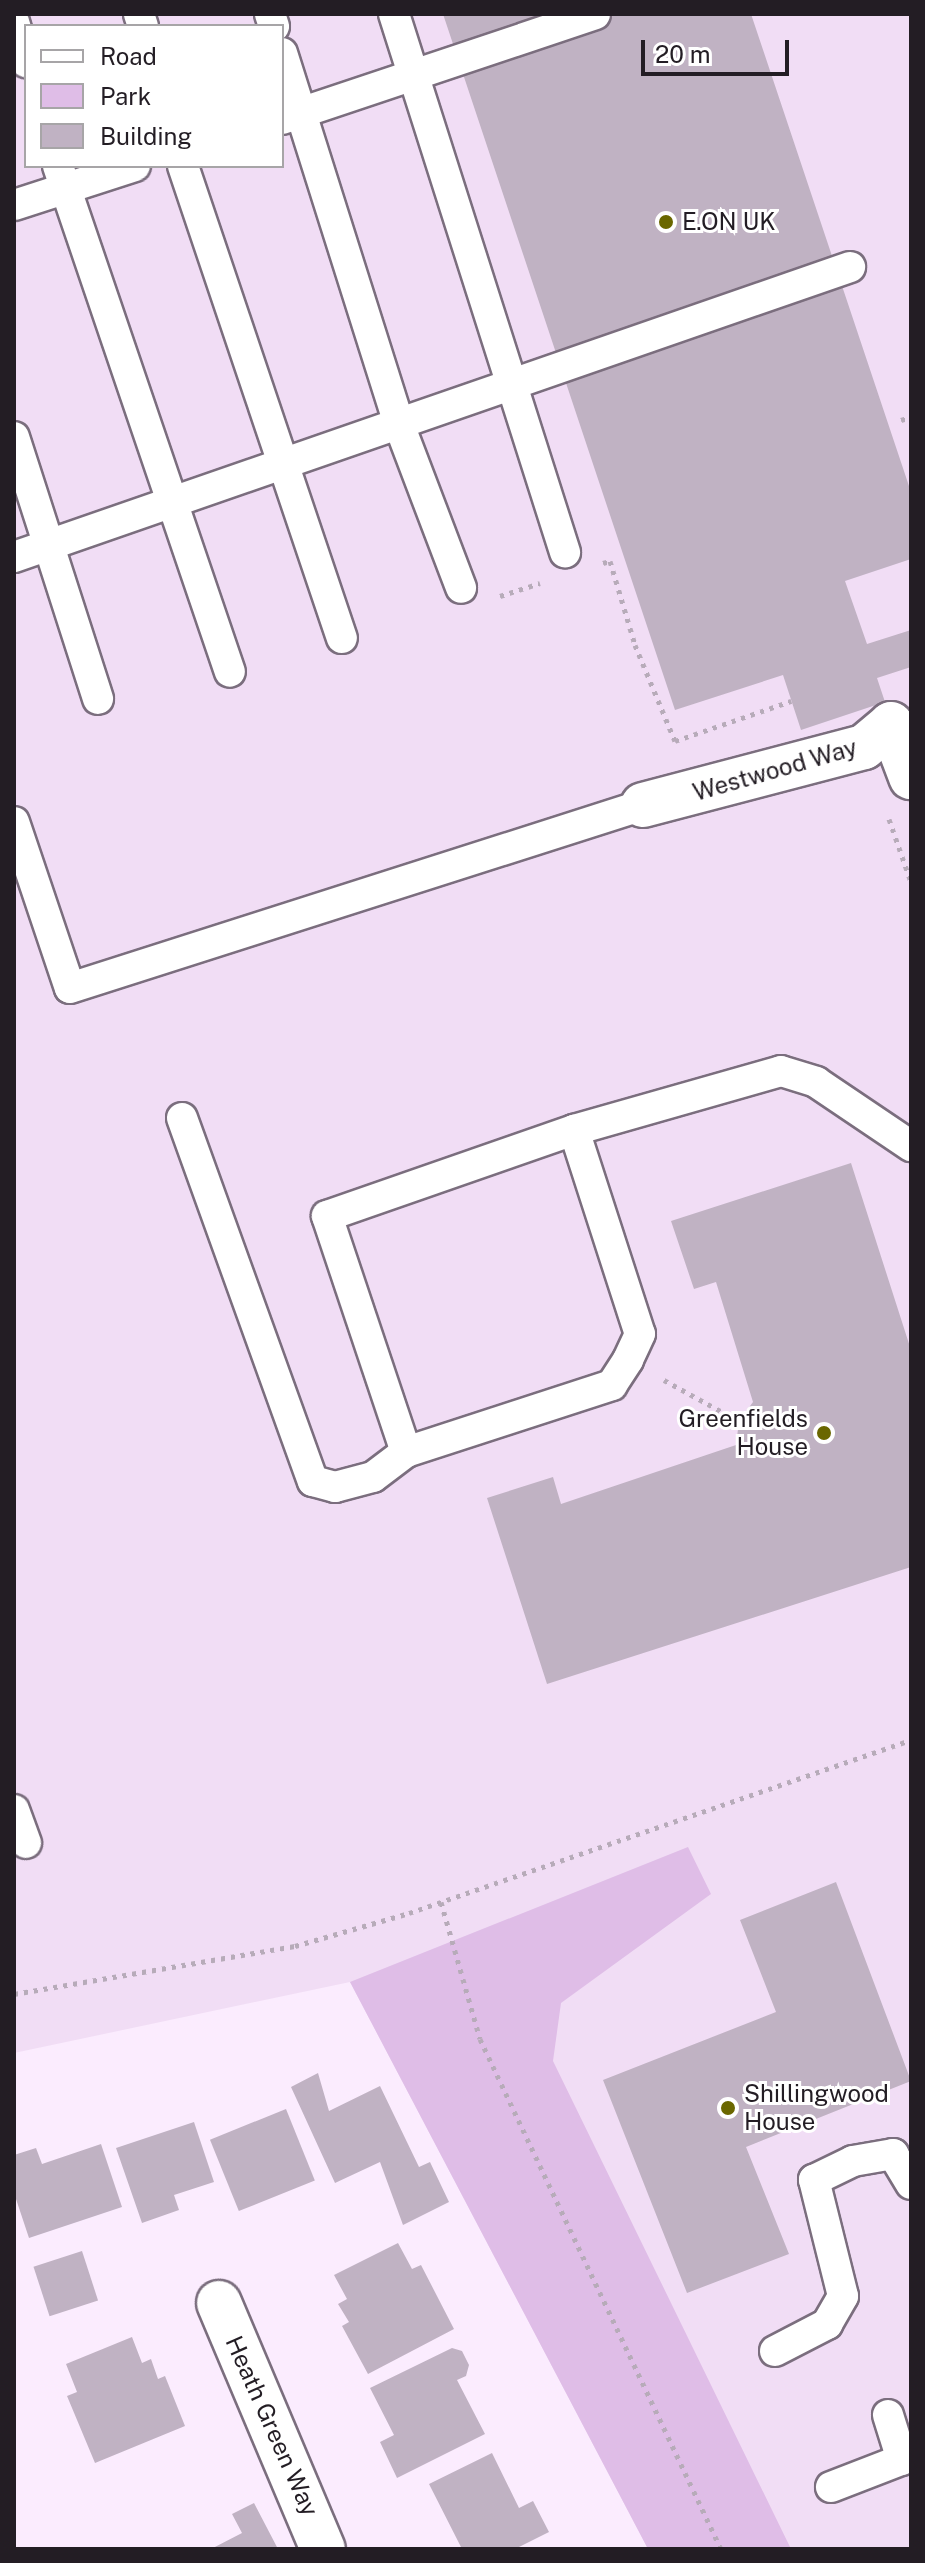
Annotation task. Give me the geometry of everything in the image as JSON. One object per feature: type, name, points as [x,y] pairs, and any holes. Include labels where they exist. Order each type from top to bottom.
[{"type":"street","name":"Westwood Way","points":[[643,805],[864,747],[891,724],[911,777]]},
{"type":"street","name":"Heath Green Way","points":[[219,2303],[323,2549]]},
{"type":"lane","points":[[394,14],[515,383],[565,552]]},
{"type":"lane","points":[[291,116],[595,14]]},
{"type":"lane","points":[[14,22],[24,55]]},
{"type":"lane","points":[[284,67],[291,116],[400,427],[461,588]]},
{"type":"lane","points":[[14,205],[60,176],[120,168]]},
{"type":"lane","points":[[184,168],[342,638]]},
{"type":"lane","points":[[60,176],[168,501],[230,672]]},
{"type":"lane","points":[[14,557],[168,501],[400,427],[515,383],[850,267]]},
{"type":"lane","points":[[14,437],[98,699]]},
{"type":"lane","points":[[14,822],[70,988],[643,805]]},
{"type":"lane","points":[[406,1452],[327,1216],[574,1130],[781,1071],[816,1082],[911,1146]]},
{"type":"lane","points":[[182,1118],[313,1481],[335,1487],[373,1477],[406,1452],[612,1385],[640,1334],[574,1130]]},
{"type":"lane","points":[[14,1810],[26,1843]]},
{"type":"lane","points":[[775,2351],[827,2324],[843,2296],[814,2180],[853,2161],[893,2154],[911,2184]]},
{"type":"lane","points":[[831,2487],[906,2458],[888,2415]]},
{"type":"path","points":[[901,420],[911,417]]},
{"type":"path","points":[[610,561],[635,645],[675,741],[791,701]]},
{"type":"path","points":[[628,1360],[739,1421]]},
{"type":"path","points":[[14,1994],[295,1946],[441,1902],[911,1740]]},
{"type":"path","points":[[441,1902],[480,2039],[721,2549]]},
{"type":"shaded area","points":[[14,14],[911,14],[911,2549],[648,2549],[350,1982],[14,2053]]},
{"type":"green space","points":[[688,1847],[711,1894],[561,2003],[553,2061],[791,2549],[648,2549],[350,1982]]},
{"type":"building","name":"E.ON UK","points":[[443,14],[751,14],[911,492],[911,559],[845,581],[867,644],[911,630],[911,667],[877,678],[885,702],[801,730],[783,675],[675,710]]},
{"type":"building","name":"Greenfields House","points":[[851,1163],[911,1350],[911,1567],[547,1684],[487,1498],[553,1477],[561,1504],[736,1445],[739,1421],[753,1402],[716,1282],[694,1289],[671,1221]]},
{"type":"building","name":"Shillingwood House","points":[[836,1882],[911,2081],[746,2147],[789,2254],[687,2293],[603,2080],[776,2012],[740,1920]]},
{"type":"building","points":[[318,2073],[329,2111],[380,2086],[419,2167],[430,2162],[449,2202],[403,2225],[380,2162],[335,2183],[291,2087]]},
{"type":"building","points":[[286,2109],[315,2180],[239,2211],[210,2140]]},
{"type":"building","points":[[194,2122],[214,2182],[174,2195],[179,2210],[142,2223],[116,2148]]},
{"type":"building","points":[[101,2144],[122,2207],[29,2238],[14,2193],[14,2155],[36,2148],[42,2164]]},
{"type":"building","points":[[398,2243],[412,2269],[421,2265],[454,2329],[368,2374],[342,2326],[349,2322],[338,2304],[347,2299],[334,2275]]},
{"type":"building","points":[[82,2251],[98,2300],[50,2316],[33,2267]]},
{"type":"building","points":[[132,2337],[142,2363],[151,2359],[158,2379],[165,2376],[185,2426],[95,2463],[67,2396],[77,2392],[66,2364]]},
{"type":"building","points":[[452,2348],[462,2351],[469,2365],[466,2376],[457,2380],[485,2434],[397,2478],[380,2442],[394,2435],[370,2388]]},
{"type":"building","points":[[492,2453],[519,2508],[533,2501],[549,2532],[515,2549],[462,2549],[429,2484]]},
{"type":"building","points":[[254,2503],[278,2549],[211,2549],[242,2533],[232,2514]]},
{"type":"place","name":"E.ON UK","points":[[666,222]]},
{"type":"place","name":"Greenfields House","points":[[824,1433]]},
{"type":"place","name":"Shillingwood House","points":[[728,2108]]}]
